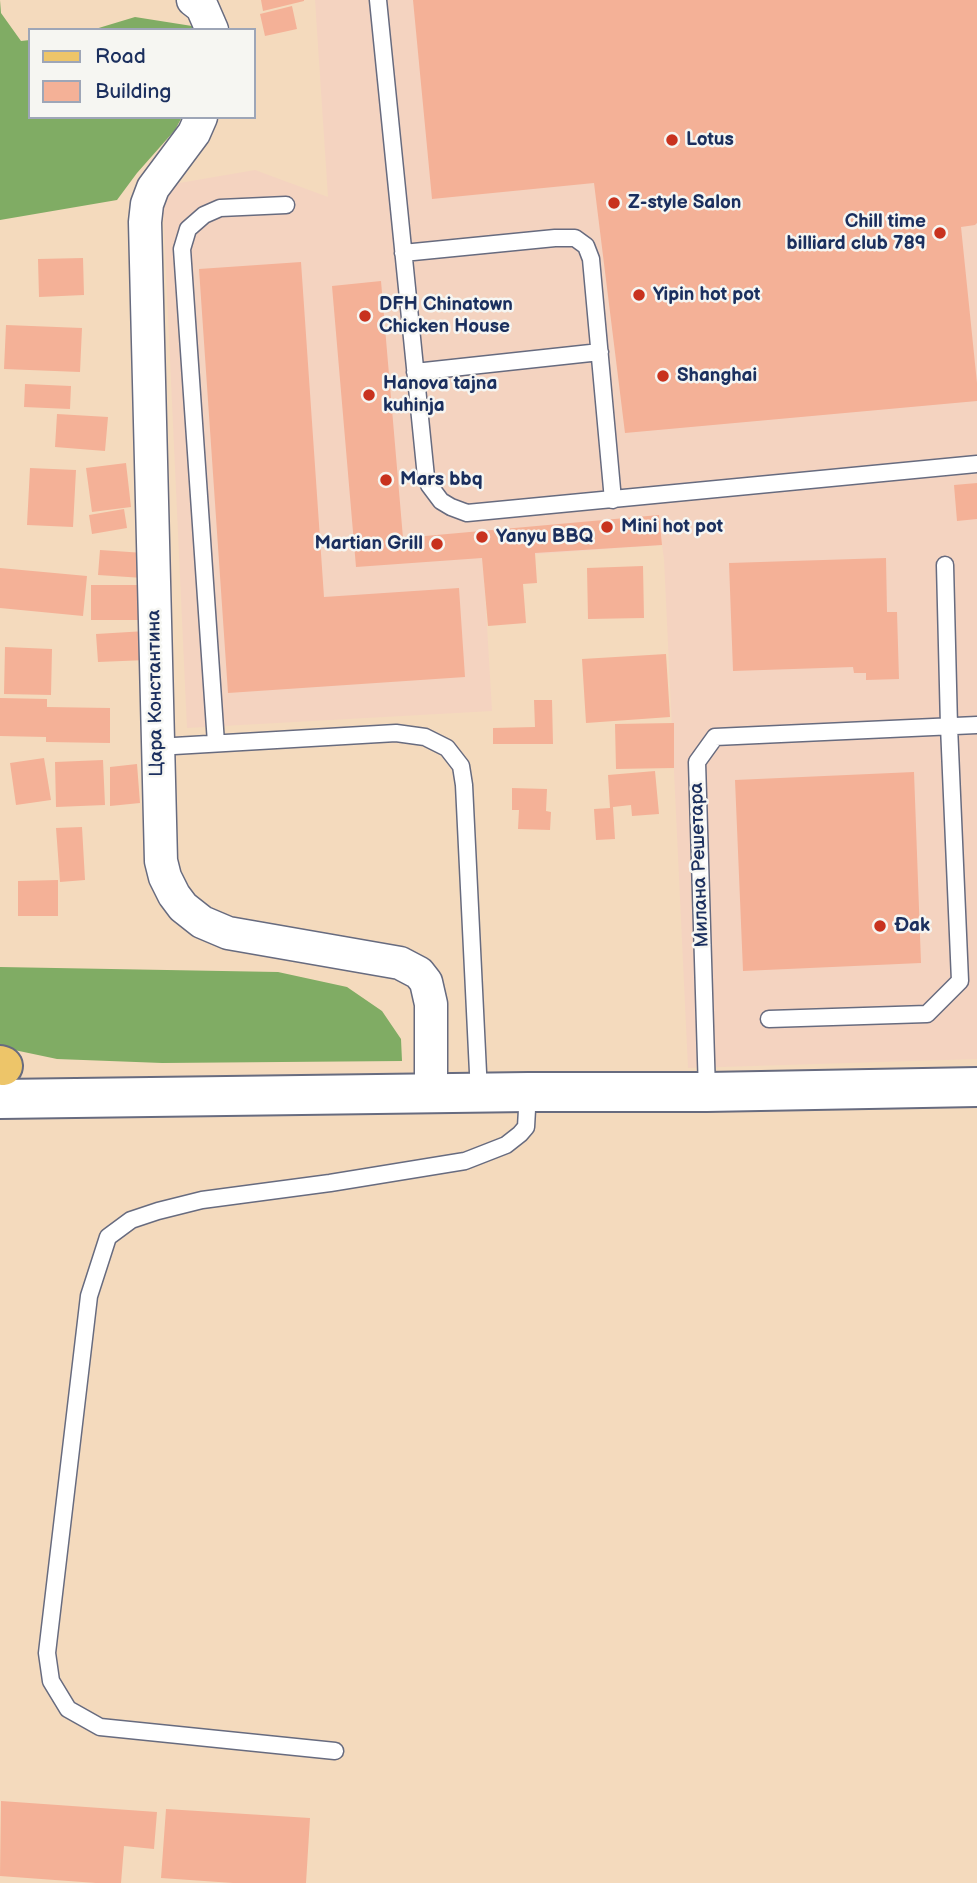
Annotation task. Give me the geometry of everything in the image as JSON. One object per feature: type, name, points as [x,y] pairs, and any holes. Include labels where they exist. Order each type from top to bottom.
[{"type":"street","points":[[193,0],[202,8],[211,28]]},
{"type":"street","name":"Цара Константина","points":[[200,119],[194,132],[153,188],[147,204],[145,222],[161,861],[165,877],[183,908],[202,922],[228,933],[400,963],[419,973],[426,982],[431,1004],[431,1093]]},
{"type":"street","points":[[1,1074],[106,1096],[261,1097],[977,1087]]},
{"type":"lane","points":[[378,0],[426,477],[441,501],[467,513],[977,464]]},
{"type":"lane","points":[[216,743],[181,249],[188,229],[204,215],[220,208],[286,205]]},
{"type":"lane","points":[[402,253],[555,238],[575,238],[586,246],[590,259],[600,352],[613,500]]},
{"type":"lane","points":[[415,372],[600,352]]},
{"type":"lane","points":[[769,1019],[927,1014],[969,981],[949,726],[945,565]]},
{"type":"lane","name":"Милана Решетара","points":[[707,1092],[697,762],[715,737],[977,725]]},
{"type":"lane","points":[[157,747],[396,733],[425,737],[447,748],[461,766],[464,785],[479,1093]]},
{"type":"lane","points":[[335,1751],[100,1727],[68,1709],[51,1681],[48,1642],[89,1296],[108,1237],[131,1220],[202,1200],[465,1161],[506,1145],[520,1134],[526,1127],[528,1092]]},
{"type":"shaded area","points":[[315,0],[977,0],[977,1059],[688,1068],[662,545],[483,558],[492,711],[187,728],[162,186],[255,170],[328,197]]},
{"type":"green space","points":[[0,0],[1,13],[21,41],[28,40],[28,119],[181,119],[175,130],[117,200],[0,220]]},
{"type":"green space","points":[[135,17],[192,28],[99,28]]},
{"type":"green space","points":[[0,967],[278,972],[347,987],[382,1011],[401,1039],[402,1061],[162,1063],[57,1059],[0,1047]]},
{"type":"building","points":[[261,0],[304,0],[304,1],[263,11]]},
{"type":"building","points":[[413,0],[977,0],[977,223],[961,227],[977,401],[625,433],[594,183],[432,199]]},
{"type":"building","points":[[292,6],[297,29],[265,36],[260,14]]},
{"type":"building","points":[[83,258],[84,295],[39,297],[38,259]]},
{"type":"building","points":[[301,262],[324,597],[459,588],[465,677],[228,693],[199,269]]},
{"type":"building","points":[[381,281],[403,538],[659,515],[662,545],[535,553],[537,583],[523,584],[526,623],[488,626],[482,558],[356,567],[332,286]]},
{"type":"building","points":[[6,325],[82,328],[80,372],[4,369]]},
{"type":"building","points":[[25,384],[71,386],[70,409],[24,407]]},
{"type":"building","points":[[57,414],[108,417],[105,451],[55,447]]},
{"type":"building","points":[[126,463],[131,507],[92,512],[86,468]]},
{"type":"building","points":[[30,468],[76,470],[73,527],[27,525]]},
{"type":"building","points":[[977,483],[977,519],[957,521],[954,485]]},
{"type":"building","points":[[124,509],[127,528],[92,534],[89,515]]},
{"type":"building","points":[[100,550],[144,553],[143,578],[98,575]]},
{"type":"building","points":[[886,558],[887,612],[897,612],[899,679],[866,680],[866,673],[854,673],[853,667],[733,671],[729,563]]},
{"type":"building","points":[[643,566],[644,618],[588,619],[587,568]]},
{"type":"building","points":[[0,568],[87,576],[83,616],[0,608]]},
{"type":"building","points":[[91,585],[147,585],[146,620],[91,620]]},
{"type":"building","points":[[146,631],[147,660],[98,662],[96,634]]},
{"type":"building","points":[[5,647],[52,649],[51,695],[4,694]]},
{"type":"building","points":[[666,654],[670,717],[586,723],[582,659]]},
{"type":"building","points":[[0,698],[47,699],[47,707],[110,708],[110,743],[46,742],[46,737],[0,736]]},
{"type":"building","points":[[534,700],[552,700],[553,744],[493,744],[493,728],[535,727]]},
{"type":"building","points":[[674,723],[674,768],[616,769],[615,724]]},
{"type":"building","points":[[44,758],[51,800],[16,805],[10,763]]},
{"type":"building","points":[[103,760],[105,805],[56,807],[55,762]]},
{"type":"building","points":[[137,764],[140,803],[110,806],[110,767]]},
{"type":"building","points":[[655,771],[659,814],[632,816],[631,805],[613,807],[615,839],[596,840],[594,809],[610,808],[608,775]]},
{"type":"building","points":[[914,772],[921,963],[743,971],[735,780]]},
{"type":"building","points":[[512,788],[547,789],[546,811],[551,812],[550,830],[518,829],[519,810],[512,810]]},
{"type":"building","points":[[82,827],[85,880],[60,882],[56,828]]},
{"type":"building","points":[[58,880],[58,916],[18,916],[18,881]]},
{"type":"building","points":[[1,1801],[157,1812],[154,1849],[124,1846],[121,1883],[0,1876]]},
{"type":"building","points":[[166,1809],[310,1818],[306,1883],[233,1883],[161,1878]]},
{"type":"place","name":"Lotus","points":[[672,140]]},
{"type":"place","name":"Z-style Salon","points":[[614,203]]},
{"type":"place","name":"Chill time billiard club 789","points":[[940,233]]},
{"type":"place","name":"Yipin hot pot","points":[[639,295]]},
{"type":"place","name":"DFH Chinatown Chicken House","points":[[365,316]]},
{"type":"place","name":"Shanghai","points":[[663,376]]},
{"type":"place","name":"Hanova tajna kuhinja","points":[[369,395]]},
{"type":"place","name":"Mars bbq","points":[[386,480]]},
{"type":"place","name":"Mini hot pot","points":[[607,527]]},
{"type":"place","name":"Yanyu BBQ","points":[[482,537]]},
{"type":"place","name":"Martian Grill","points":[[437,544]]},
{"type":"place","name":"Đak","points":[[880,926]]}]
